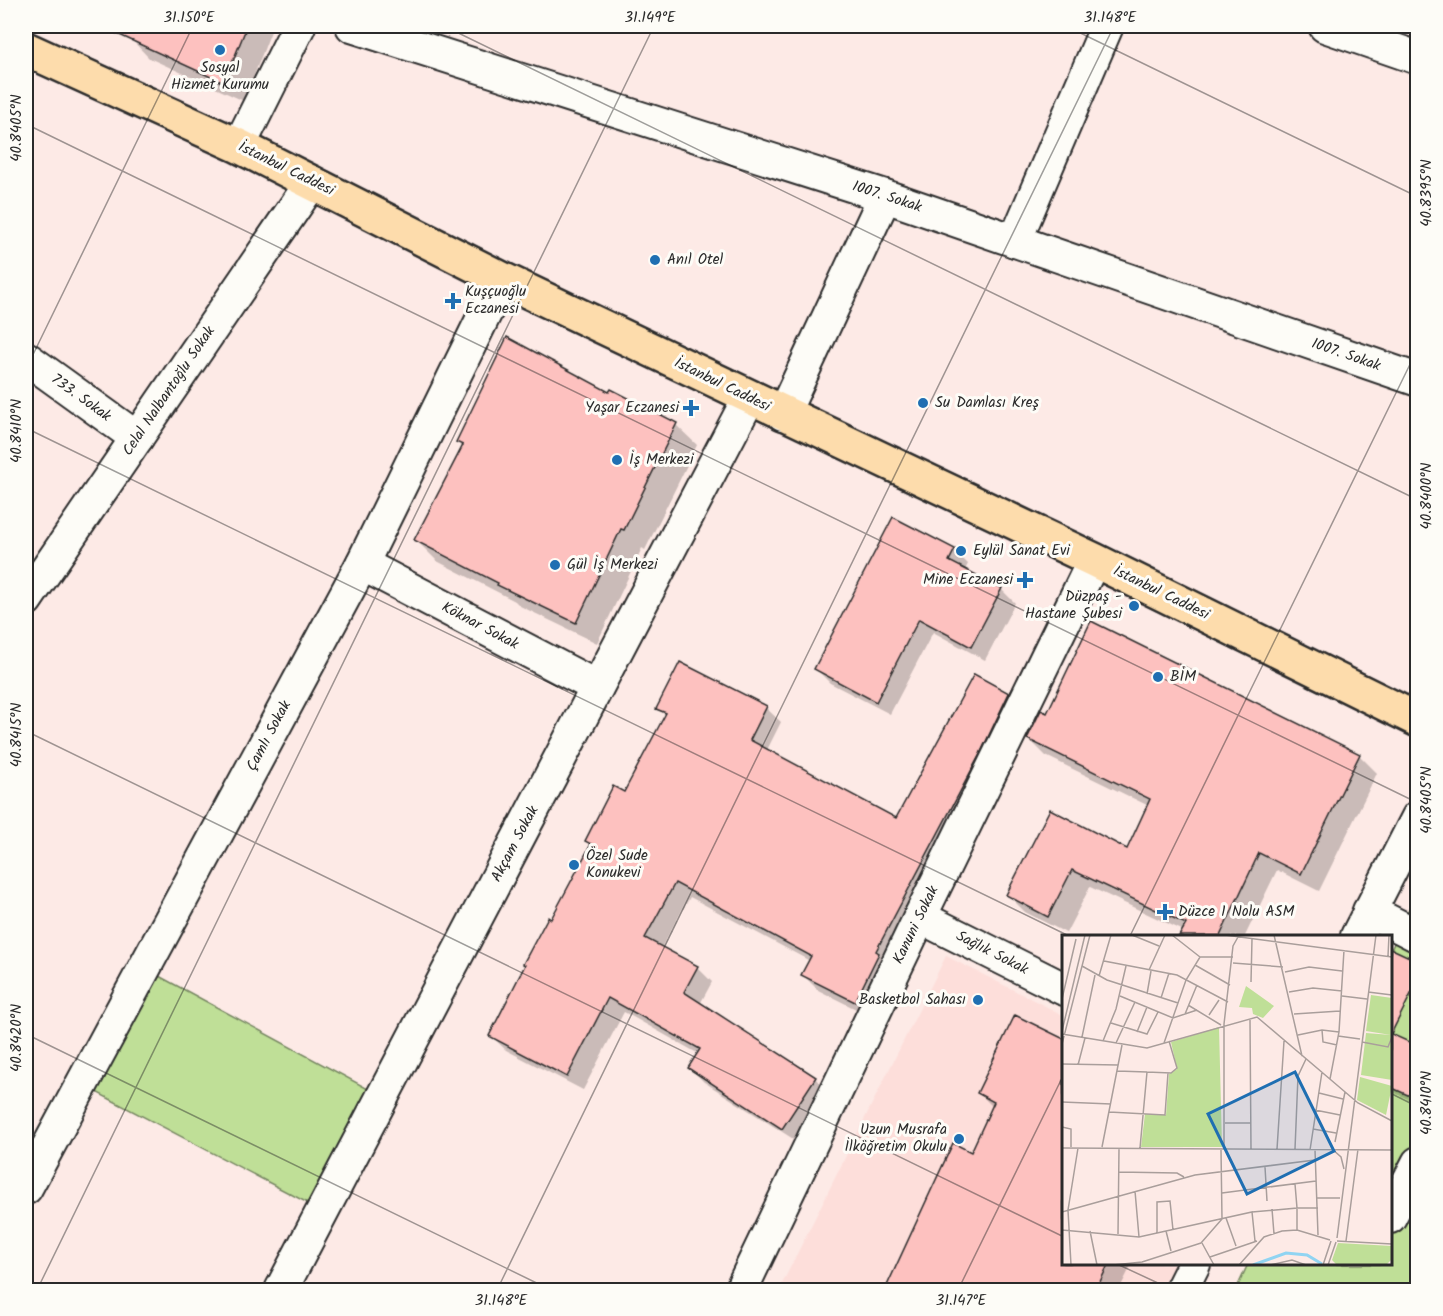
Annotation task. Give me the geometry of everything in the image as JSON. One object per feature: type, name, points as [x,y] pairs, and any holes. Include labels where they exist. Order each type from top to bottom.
[{"type":"main road","name":"İstanbul Caddesi","points":[[26,50],[239,146],[502,279],[1094,560],[1418,720]]},
{"type":"street","points":[[239,146],[299,26]]},
{"type":"street","name":"1007. Sokak","points":[[352,26],[885,196],[1418,380]]},
{"type":"street","points":[[1015,241],[1107,26]]},
{"type":"street","points":[[1325,26],[1418,58]]},
{"type":"street","name":"Celal Nalbantoğlu Sokak","points":[[26,600],[312,182]]},
{"type":"street","points":[[783,414],[885,196]]},
{"type":"street","name":"Çamlı Sokak","points":[[26,1188],[362,564],[502,279]]},
{"type":"street","name":"733. Sokak","points":[[26,358],[136,438]]},
{"type":"street","name":"Akçam Sokak","points":[[281,1290],[749,398]]},
{"type":"street","name":"Kanuni Sokak","points":[[741,1290],[1094,560]]},
{"type":"street","name":"Köknar Sokak","points":[[362,564],[597,687]]},
{"type":"street","points":[[1418,817],[1363,924],[1418,936]]},
{"type":"street","name":"Sağlık Sokak","points":[[920,916],[1062,988]]},
{"type":"street","points":[[1392,1214],[1418,1163]]},
{"type":"street","points":[[1181,1290],[1193,1265]]},
{"type":"shaded area","name":"Uzun Musrafa İlköğretim Okulu","points":[[946,956],[1062,1014],[1062,1265],[1173,1265],[1160,1290],[779,1290]]},
{"type":"green space","points":[[1417,890],[1417,1290],[1236,1290],[1248,1265],[1392,1265],[1392,948]]},
{"type":"green space","points":[[144,968],[383,1097],[323,1211],[81,1084]]},
{"type":"building","points":[[100,26],[247,26],[224,83]]},
{"type":"building","points":[[507,337],[609,392],[611,389],[677,423],[624,530],[621,529],[576,623],[497,585],[498,583],[414,540],[463,445],[456,442]]},
{"type":"building","points":[[893,517],[955,549],[949,561],[1002,588],[971,647],[919,619],[876,702],[814,669]]},
{"type":"building","points":[[1091,621],[1360,754],[1301,874],[1259,853],[1220,935],[1180,935],[1186,924],[1072,870],[1048,917],[1006,895],[1050,809],[1127,849],[1150,799],[1027,739],[1041,710],[1047,713]]},
{"type":"building","points":[[680,662],[767,706],[750,740],[896,818],[974,674],[1009,693],[980,754],[876,951],[879,953],[855,1002],[801,975],[811,956],[675,883],[645,938],[698,966],[684,992],[816,1077],[782,1129],[688,1068],[700,1049],[608,998],[567,1077],[489,1036],[525,965],[523,964],[548,917],[551,919],[591,844],[585,841],[613,786],[624,792],[666,713],[656,709]]},
{"type":"building","points":[[1392,949],[1418,961],[1418,980],[1392,1032]]},
{"type":"building","name":"Uzun Musrafa İlköğretim Okulu","points":[[1015,1015],[1062,1038],[1062,1265],[1108,1265],[1096,1290],[885,1290],[953,1143],[971,1152],[994,1102],[977,1093]]},
{"type":"building","points":[[1392,1034],[1418,1046],[1418,1081],[1410,1096],[1392,1088]]},
{"type":"place","name":"Sosyal Hizmet Kurumu","points":[[220,50]]},
{"type":"place","name":"Anıl Otel","points":[[655,260]]},
{"type":"place","name":"Kuşçuoğlu Eczanesi","points":[[453,301]]},
{"type":"place","name":"Su Damlası Kreş","points":[[923,403]]},
{"type":"place","name":"Yaşar Eczanesi","points":[[691,408]]},
{"type":"place","name":"İş Merkezi","points":[[617,460]]},
{"type":"place","name":"Eylül Sanat Evi","points":[[961,551]]},
{"type":"place","name":"Gül İş Merkezi","points":[[555,565]]},
{"type":"place","name":"Mine Eczanesi","points":[[1025,580]]},
{"type":"place","name":"Düzpaş - Hastane Şubesi","points":[[1134,606]]},
{"type":"place","name":"BİM","points":[[1158,677]]},
{"type":"place","name":"Özel Sude Konukevi","points":[[574,865]]},
{"type":"place","name":"Düzce 1 Nolu ASM","points":[[1165,912]]},
{"type":"place","name":"Basketbol Sahası","points":[[978,1000]]},
{"type":"place","name":"Uzun Musrafa İlköğretim Okulu","points":[[959,1139]]}]
